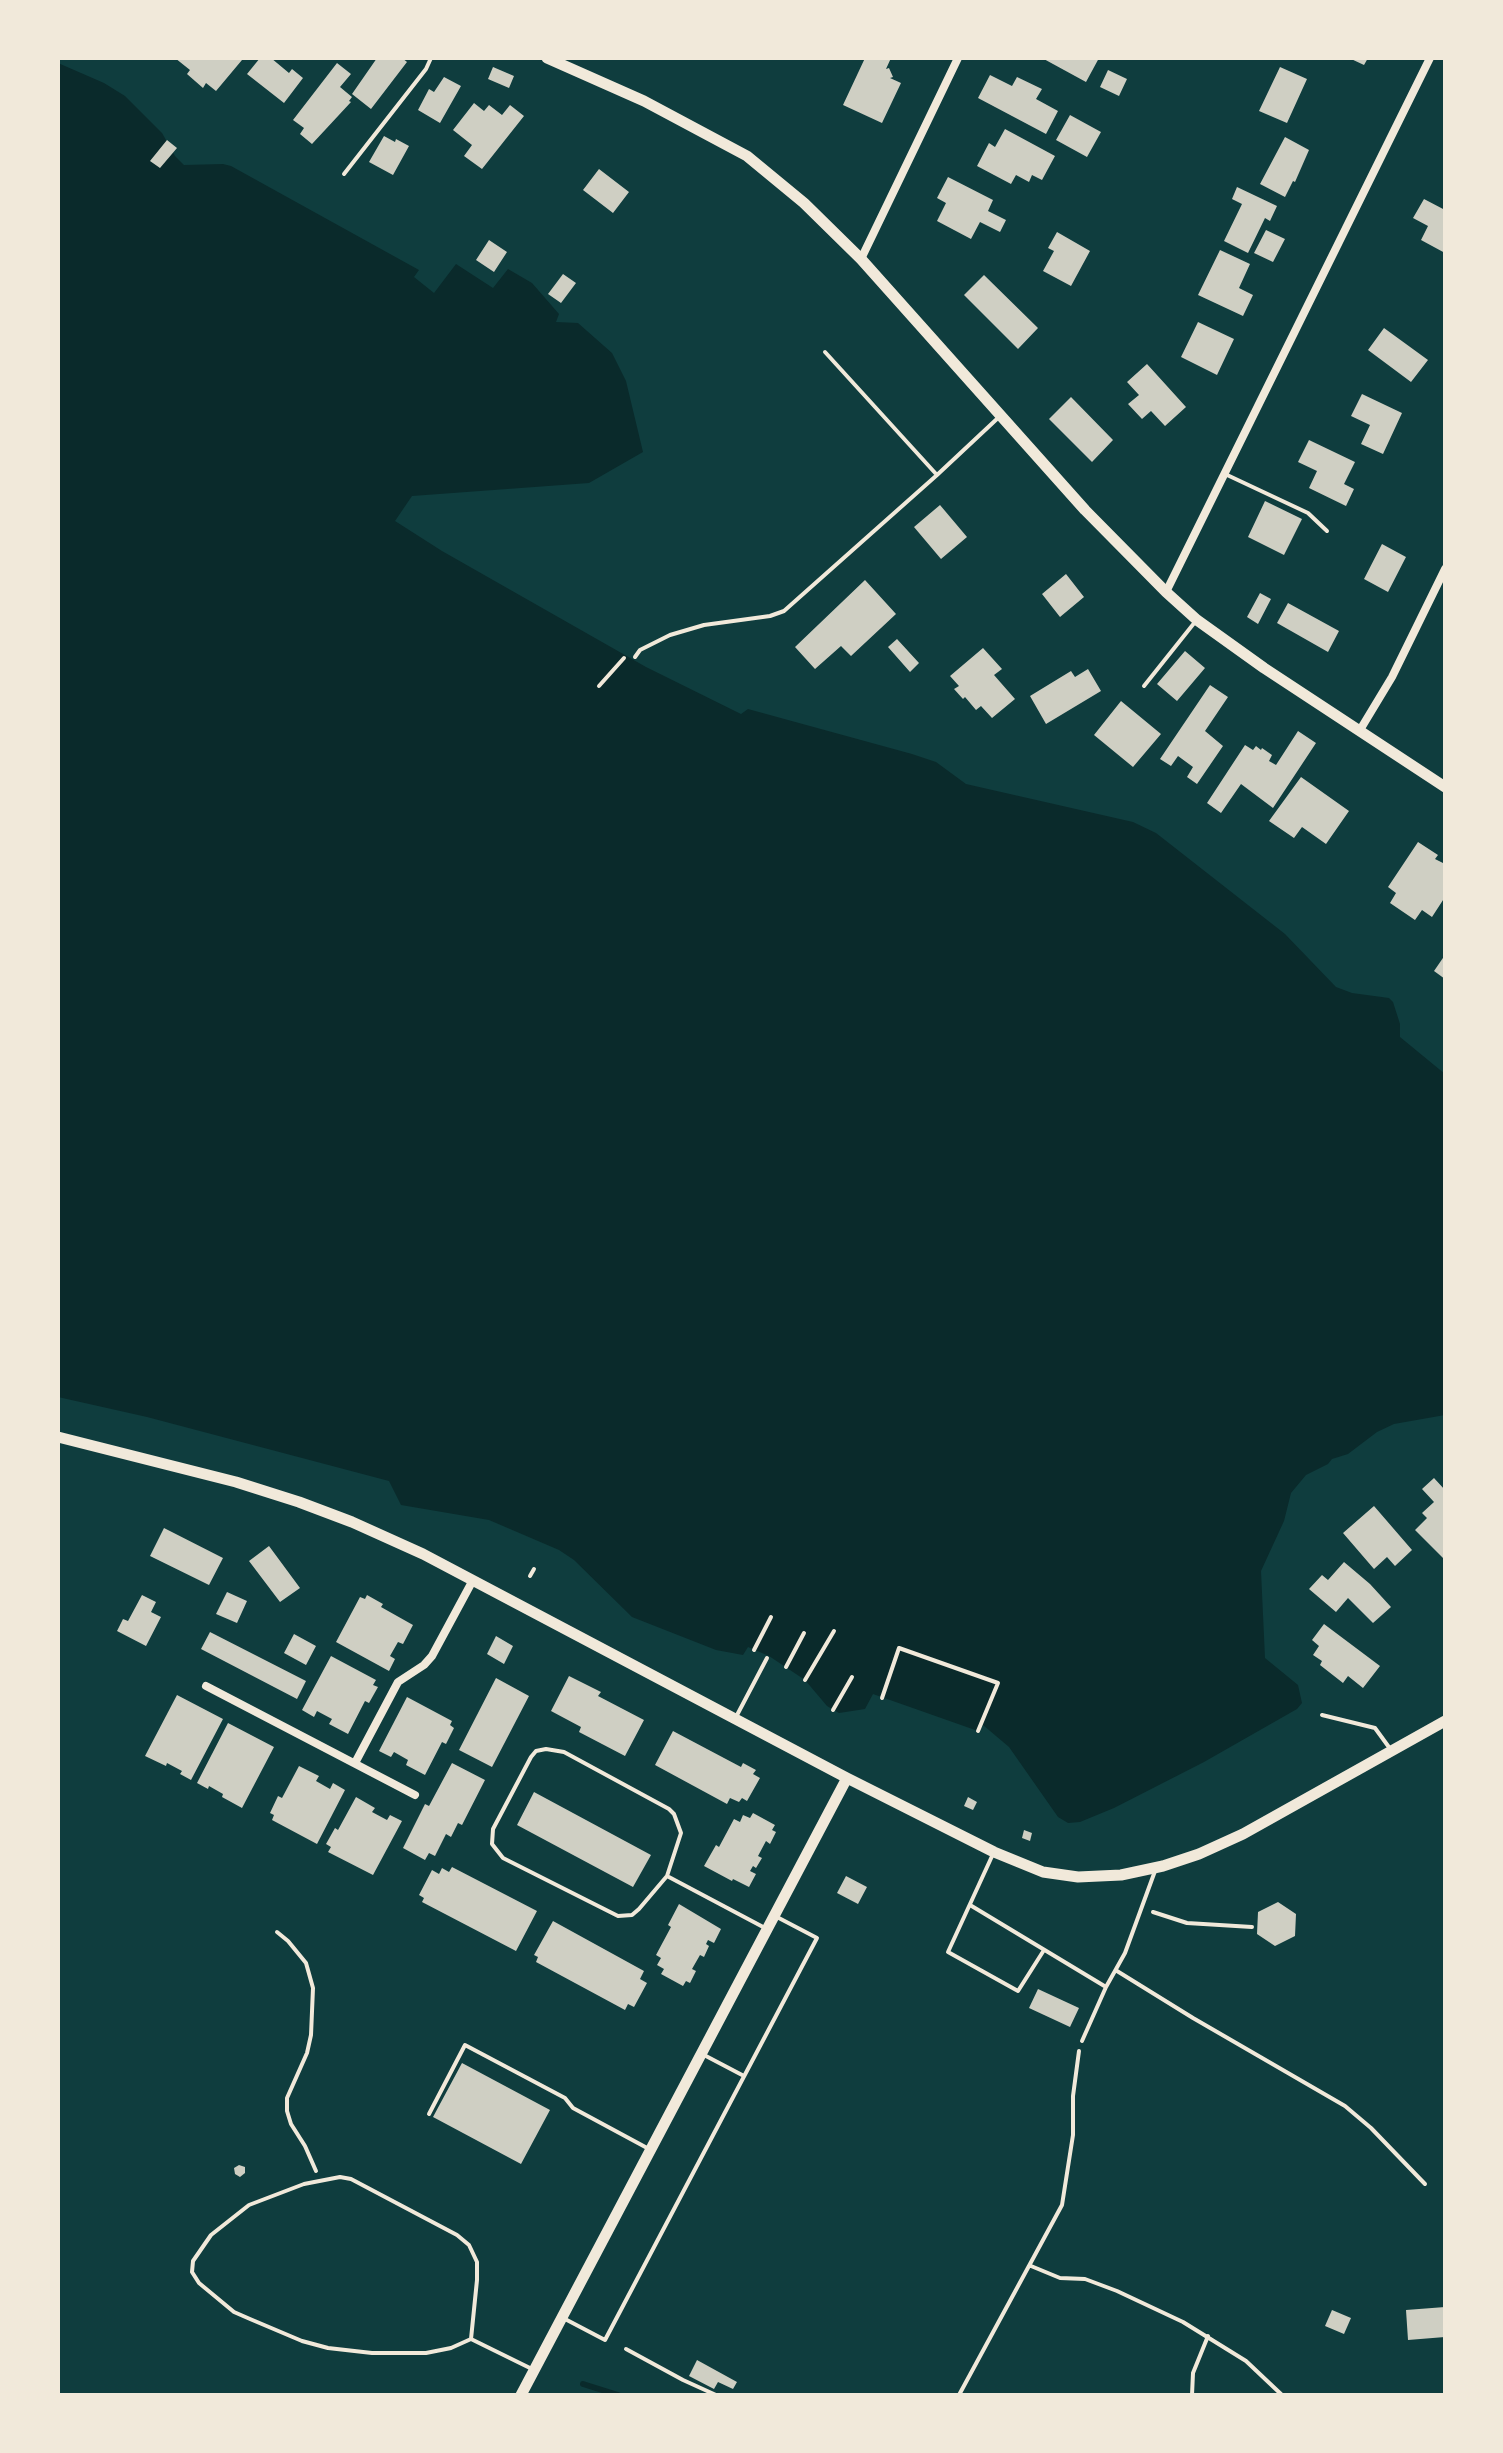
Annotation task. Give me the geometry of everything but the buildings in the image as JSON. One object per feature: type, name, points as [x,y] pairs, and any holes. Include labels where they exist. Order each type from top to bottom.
[{"type":"street","points":[[547,58],[644,101],[747,156],[804,203],[861,259],[1085,510],[1166,592],[1197,620],[1264,668],[1445,787]]},
{"type":"street","points":[[861,259],[958,58]]},
{"type":"street","points":[[1166,592],[1430,58]]},
{"type":"street","points":[[1360,730],[1392,677],[1445,569]]},
{"type":"street","points":[[58,1437],[236,1482],[299,1502],[423,1554],[847,1778],[994,1852],[1043,1872],[1068,1876],[1121,1875],[1157,1868],[1199,1854],[1243,1834],[1445,1721]]},
{"type":"street","points":[[355,1763],[398,1682],[432,1656],[473,1580]]},
{"type":"street","points":[[206,1686],[415,1795]]},
{"type":"street","points":[[521,2395],[847,1778]]},
{"type":"lane","points":[[344,174],[426,69],[431,58]]},
{"type":"lane","points":[[825,352],[937,475]]},
{"type":"lane","points":[[635,657],[640,650],[670,635],[704,625],[770,616],[784,611],[1001,415]]},
{"type":"lane","points":[[1225,474],[1308,513],[1327,531]]},
{"type":"lane","points":[[1144,686],[1197,620]]},
{"type":"lane","points":[[735,1719],[767,1658]]},
{"type":"lane","points":[[1322,1715],[1375,1728],[1392,1750]]},
{"type":"lane","points":[[536,1751],[564,1752],[669,1809],[681,1833],[667,1876],[632,1915],[618,1916],[503,1858],[492,1844],[493,1829],[536,1751]]},
{"type":"lane","points":[[994,1852],[948,1952],[1018,1991],[1044,1950]]},
{"type":"lane","points":[[1082,2041],[1106,1987],[1117,1971],[1157,1868]]},
{"type":"lane","points":[[667,1876],[767,1929]]},
{"type":"lane","points":[[970,1905],[1106,1987]]},
{"type":"lane","points":[[562,2318],[605,2340],[817,1938],[775,1916]]},
{"type":"lane","points":[[1117,1971],[1345,2106],[1425,2184]]},
{"type":"lane","points":[[429,2114],[465,2045],[565,2098],[573,2108],[651,2150]]},
{"type":"lane","points":[[702,2054],[744,2076]]},
{"type":"lane","points":[[340,2177],[351,2179],[457,2235],[469,2245],[477,2262],[471,2339],[451,2348],[426,2353],[372,2353],[328,2348],[302,2341],[242,2316],[199,2283],[192,2272],[193,2261],[211,2235],[249,2205],[281,2191],[320,2181],[340,2177]]},
{"type":"lane","points":[[471,2339],[535,2370]]},
{"type":"path","points":[[599,686],[627,654]]},
{"type":"path","points":[[530,1576],[534,1569]]},
{"type":"path","points":[[754,1650],[771,1617]]},
{"type":"path","points":[[805,1680],[834,1631]]},
{"type":"path","points":[[786,1667],[804,1633]]},
{"type":"path","points":[[882,1698],[899,1648],[998,1683],[978,1731]]},
{"type":"path","points":[[833,1710],[852,1677]]},
{"type":"path","points":[[1142,1908],[1187,1923],[1252,1927]]},
{"type":"path","points":[[277,1932],[306,1963],[313,1988],[311,2035],[307,2053],[287,2098],[287,2111],[320,2181]]},
{"type":"path","points":[[959,2395],[1062,2205],[1073,2135],[1076,2063],[1082,2041]]},
{"type":"path","points":[[1031,2266],[1060,2278],[1085,2279],[1117,2291],[1208,2336],[1246,2361],[1282,2395]]},
{"type":"path","points":[[1192,2395],[1193,2373],[1208,2336]]},
{"type":"path","points":[[626,2349],[716,2395]]},
{"type":"water","points":[[58,63],[125,96],[162,133],[184,165],[231,166],[419,270],[414,277],[434,293],[456,264],[493,288],[508,269],[532,283],[559,314],[556,322],[578,323],[612,353],[626,381],[643,452],[589,483],[412,496],[395,521],[646,667],[741,714],[748,709],[912,754],[936,762],[966,784],[1133,822],[1156,833],[1285,934],[1336,987],[1352,993],[1389,998],[1393,1002],[1400,1024],[1400,1037],[1445,1074],[1445,1415],[1394,1424],[1377,1432],[1348,1454],[1332,1459],[1306,1475],[1291,1493],[1284,1521],[1261,1571],[1265,1658],[1298,1685],[1302,1703],[1297,1709],[1114,1808],[1080,1822],[1068,1823],[1058,1817],[1009,1747],[983,1725],[978,1731],[873,1694],[865,1709],[839,1713],[827,1706],[805,1680],[769,1656],[748,1647],[743,1655],[716,1650],[632,1617],[574,1560],[559,1550],[489,1520],[401,1505],[389,1481],[147,1417],[58,1397]]},
{"type":"waterway","points":[[583,2384],[618,2395]]}]
